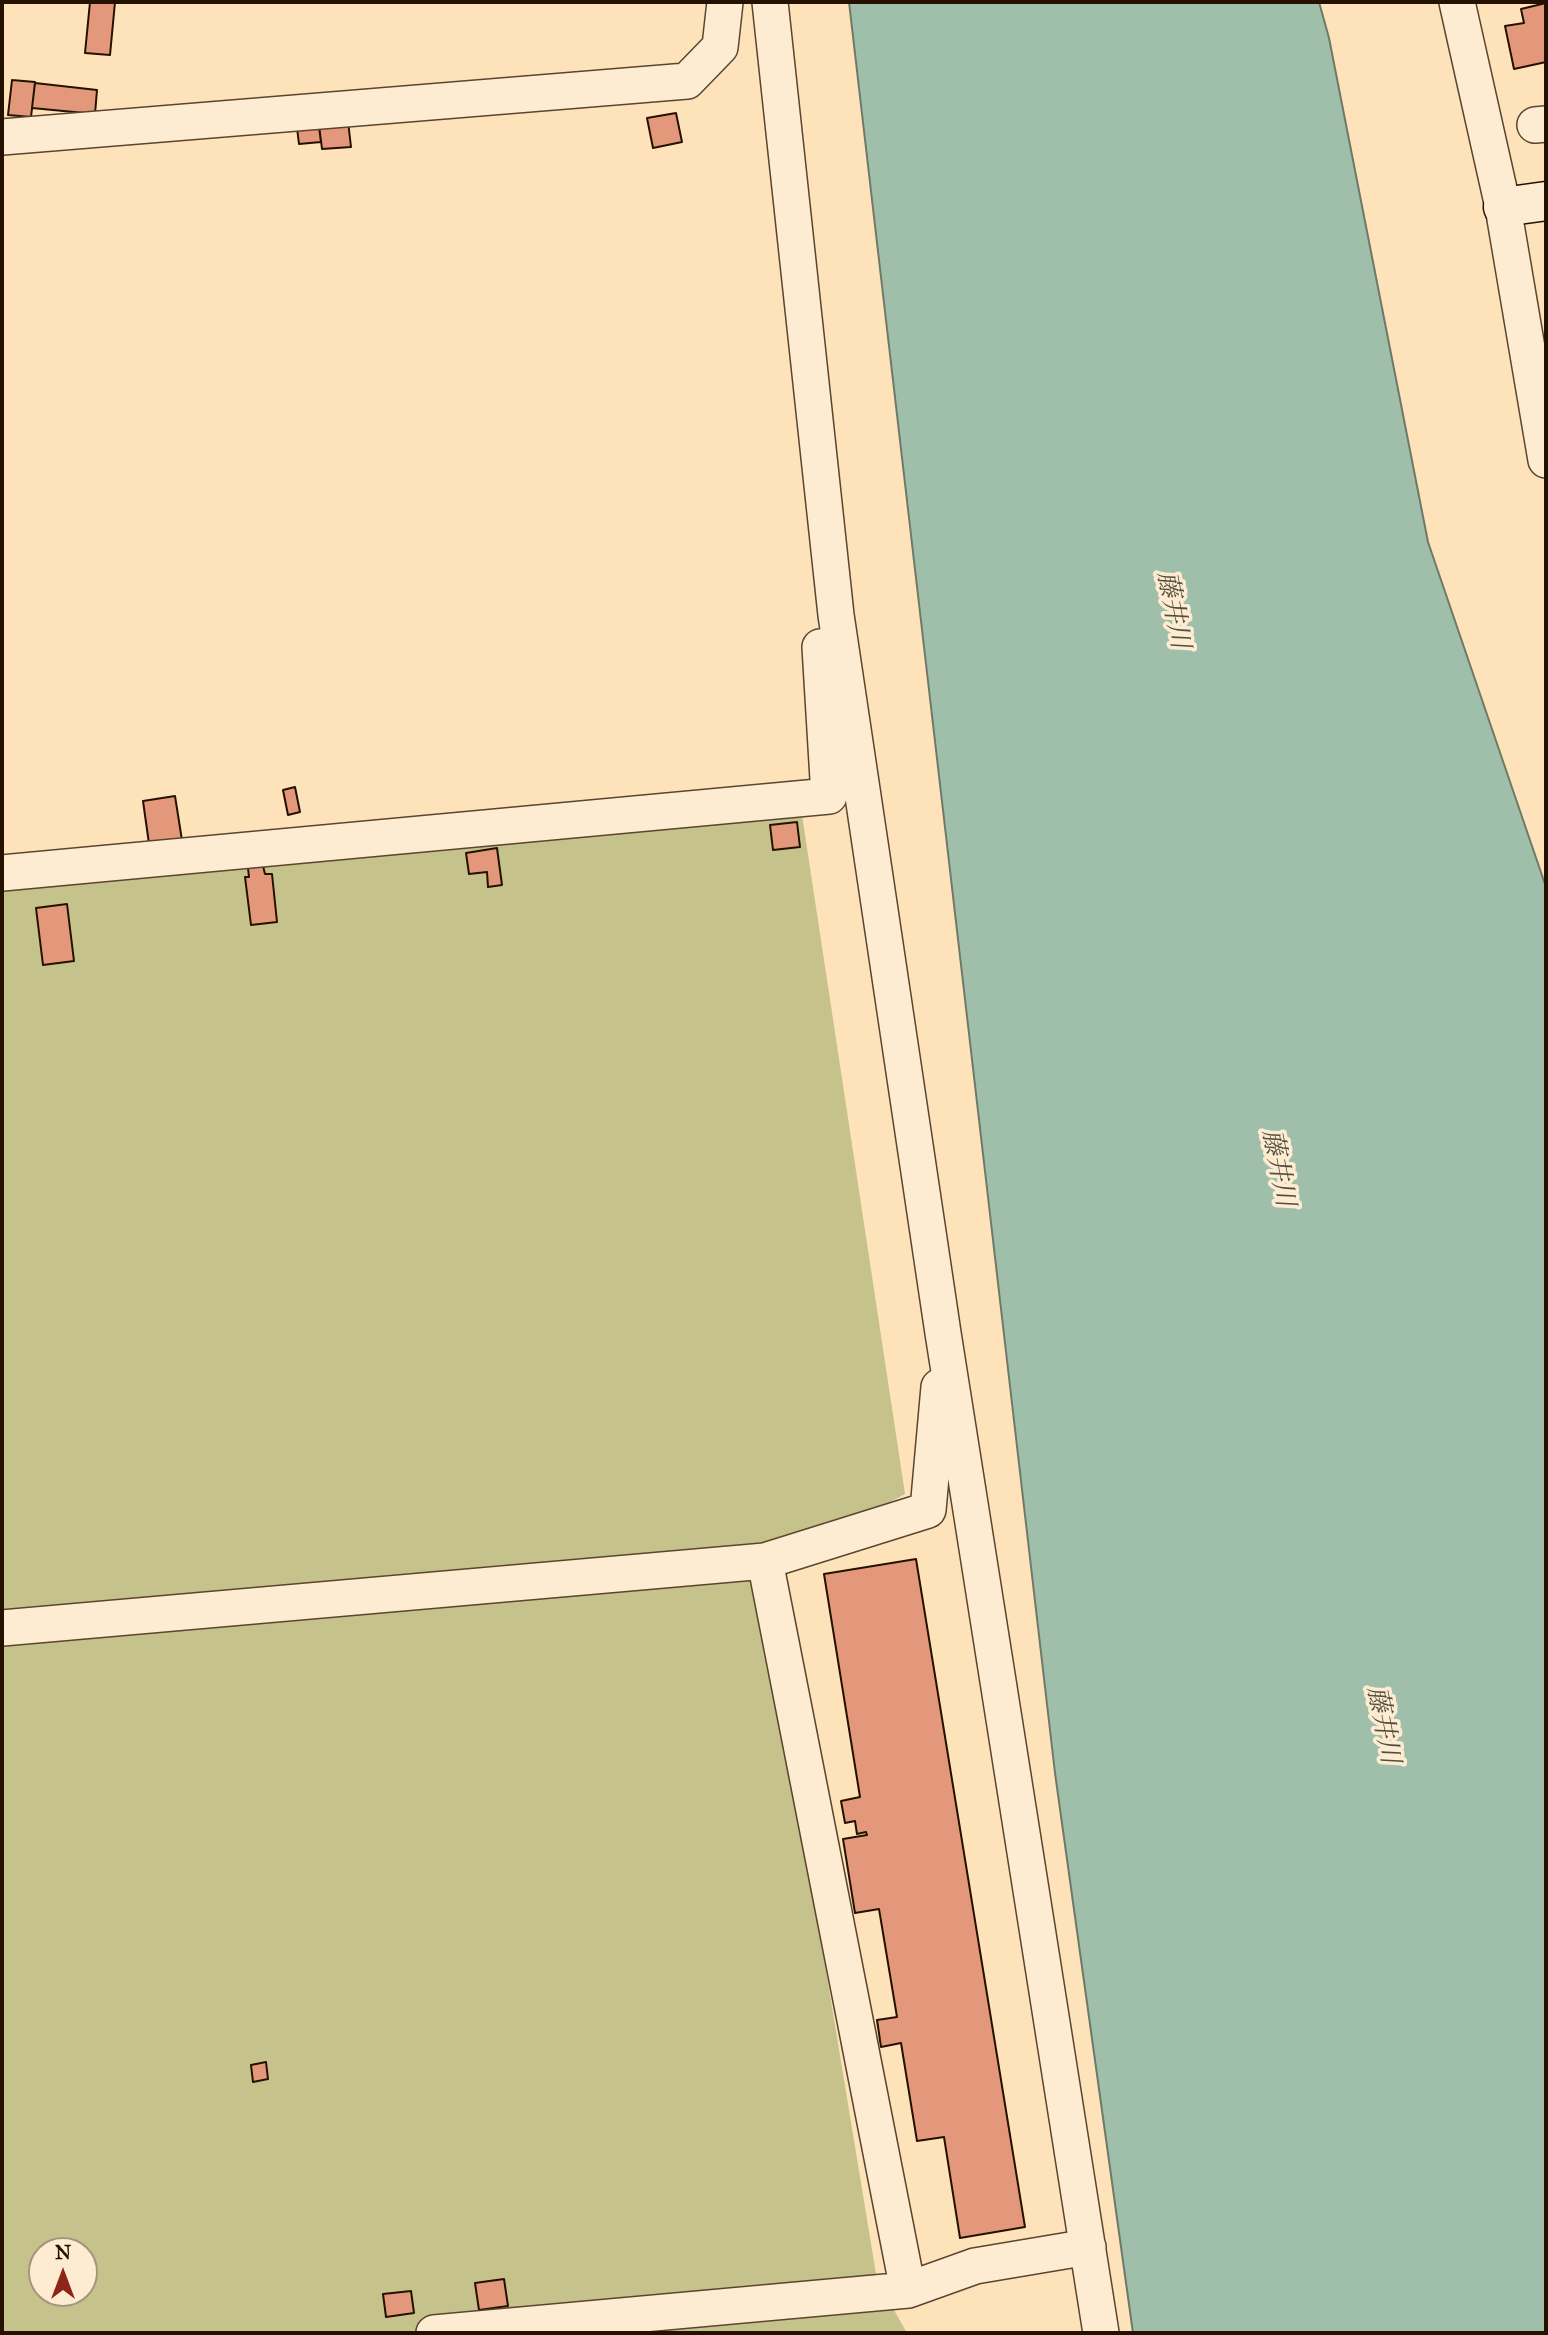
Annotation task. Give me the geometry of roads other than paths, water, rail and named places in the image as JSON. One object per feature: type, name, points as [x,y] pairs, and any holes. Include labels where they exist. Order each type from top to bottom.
[{"type":"street","points":[[2,137],[687,81],[720,47],[725,2]]},
{"type":"street","points":[[770,2],[836,615],[943,1334],[1101,2333]]},
{"type":"street","points":[[1457,2],[1503,207],[1546,460]]},
{"type":"street","points":[[1503,207],[1546,201]]},
{"type":"street","points":[[2,873],[829,796],[819,633],[836,615]]},
{"type":"street","points":[[2,1628],[765,1560],[928,1510],[943,1334]]},
{"type":"street","points":[[765,1560],[908,2290]]},
{"type":"street","points":[[434,2333],[908,2290],[975,2266],[1088,2247]]},
{"type":"water","name":"藤井川","points":[[849,2],[1319,2],[1329,38],[1428,542],[1546,887],[1546,2333],[1133,2333],[1055,1773]]}]
